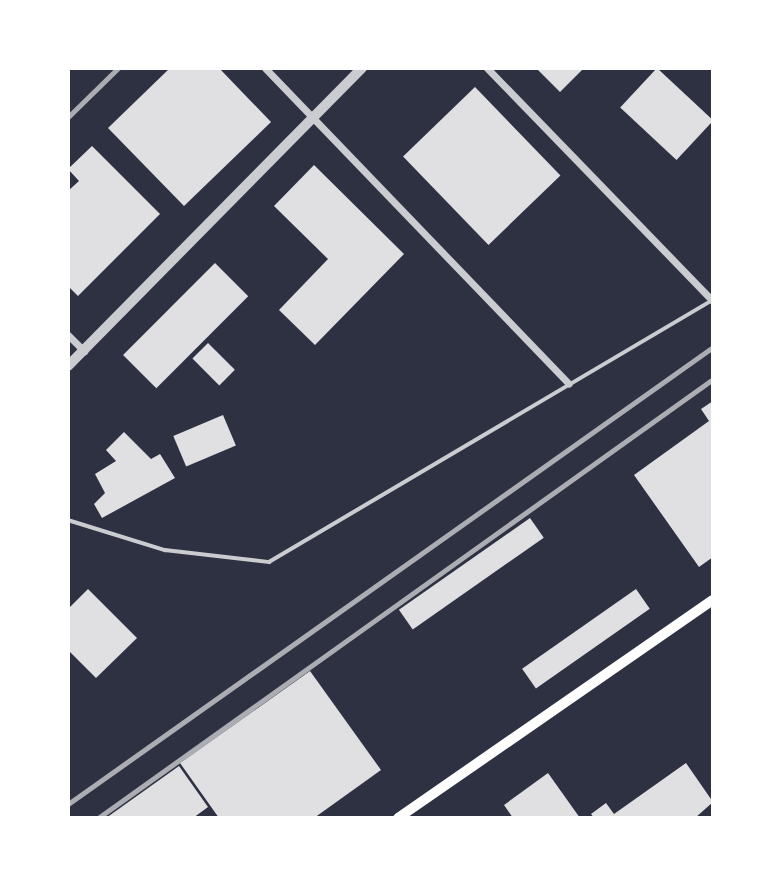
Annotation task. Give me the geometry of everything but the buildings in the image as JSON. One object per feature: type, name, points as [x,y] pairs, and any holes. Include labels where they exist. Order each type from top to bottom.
[{"type":"main road","points":[[398,818],[713,600]]},
{"type":"street","points":[[265,68],[569,384]]},
{"type":"street","points":[[68,366],[315,120],[362,68]]},
{"type":"street","points":[[486,68],[712,300]]},
{"type":"street","points":[[68,335],[84,351]]},
{"type":"lane","points":[[68,520],[165,550],[269,562],[712,300]]},
{"type":"railway","points":[[68,117],[118,68]]},
{"type":"railway","points":[[68,804],[713,347]]},
{"type":"railway","points":[[98,818],[713,379]]}]
